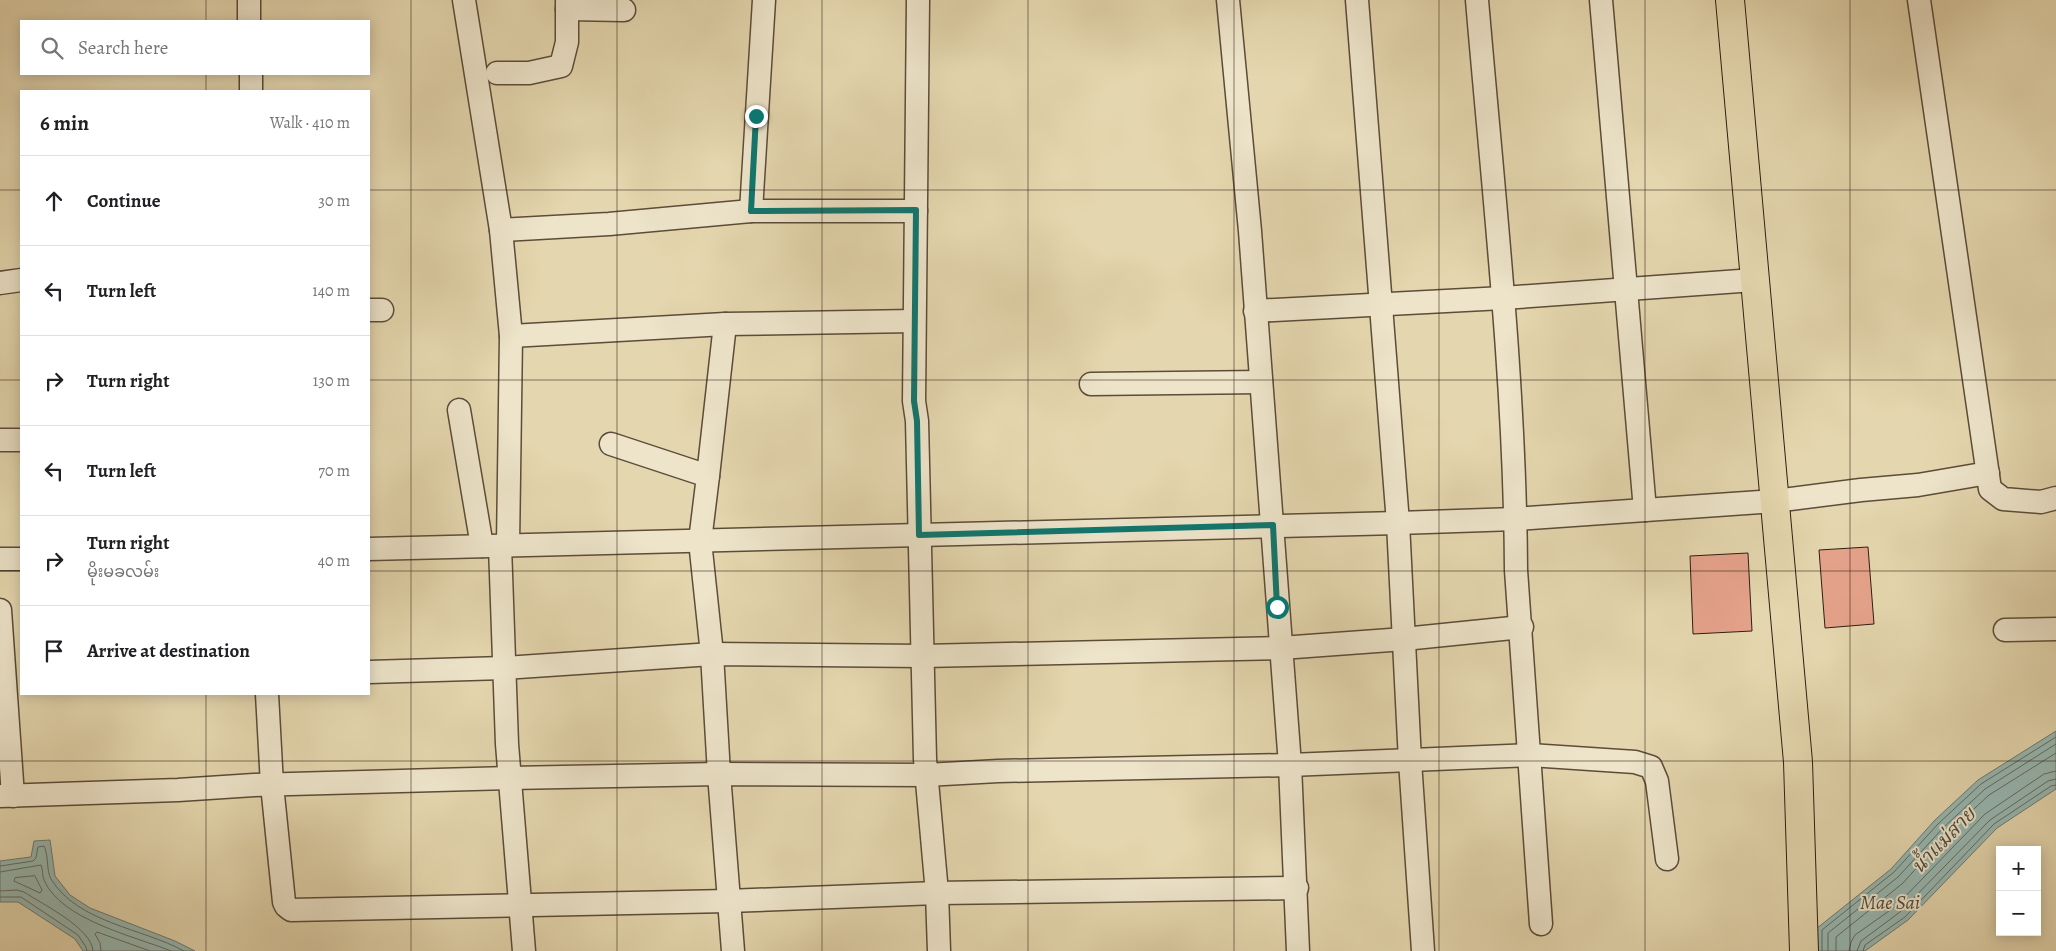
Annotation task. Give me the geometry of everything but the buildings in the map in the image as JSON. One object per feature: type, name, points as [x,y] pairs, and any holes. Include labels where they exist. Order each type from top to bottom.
[{"type":"highway","points":[[1730,0],[1798,762],[1804,951]]},
{"type":"street","points":[[249,0],[250,20]]},
{"type":"street","points":[[464,0],[501,230],[510,336],[497,546],[510,778],[524,951]]},
{"type":"street","points":[[751,211],[764,0]]},
{"type":"street","points":[[918,0],[914,401],[917,421],[926,775],[939,951]]},
{"type":"street","points":[[1228,0],[1250,231],[1273,525],[1290,765],[1297,888],[1298,951]]},
{"type":"street","points":[[1358,0],[1398,523],[1410,761],[1423,951]]},
{"type":"street","points":[[1477,0],[1503,298],[1516,519],[1516,570],[1522,627],[1541,924]]},
{"type":"street","points":[[1601,0],[1645,510]]},
{"type":"street","points":[[1919,0],[1990,489],[2003,498],[2041,502],[2056,499]]},
{"type":"street","points":[[497,73],[529,73],[562,66],[567,42],[567,5],[624,10]]},
{"type":"street","points":[[250,75],[251,90]]},
{"type":"street","points":[[501,230],[608,224],[751,211],[916,210]]},
{"type":"street","points":[[0,283],[20,280]]},
{"type":"street","points":[[1255,312],[1503,298],[1754,280]]},
{"type":"street","points":[[510,336],[725,324],[914,322]]},
{"type":"street","points":[[725,324],[700,541],[712,654],[733,951]]},
{"type":"street","points":[[1091,384],[1261,382]]},
{"type":"street","points":[[459,410],[497,546]]},
{"type":"street","points":[[0,440],[20,440]]},
{"type":"street","points":[[611,444],[708,476]]},
{"type":"street","points":[[370,549],[1516,519],[1775,501],[1918,485],[1988,473]]},
{"type":"street","points":[[0,559],[20,559]]},
{"type":"street","points":[[0,610],[9,682],[6,796],[510,778],[719,774],[926,775],[998,771],[1290,765],[1530,754],[1635,762],[1651,767],[1657,781],[1667,859]]},
{"type":"street","points":[[370,672],[504,668],[712,654],[923,656],[1281,648],[1404,639],[1522,627]]},
{"type":"street","points":[[2005,630],[2056,629]]},
{"type":"street","points":[[267,695],[272,785],[284,902],[291,910],[728,901],[936,892],[1297,888]]},
{"type":"water","name":"Mae Sai","points":[[2056,731],[2056,789],[1997,828],[1908,920],[1865,951],[1817,951],[1816,929],[1891,869],[1935,820],[1978,780]]},
{"type":"water","points":[[50,840],[55,876],[70,895],[90,908],[175,941],[195,951],[83,951],[75,939],[18,902],[0,902],[0,861],[31,857],[34,841]]},
{"type":"route","points":[[756,116],[751,211],[916,210],[914,401],[917,421],[919,535],[1273,525],[1277,607]]},
{"type":"water label","name":"น้ำแม่สาย","points":[[1943,840]]}]
